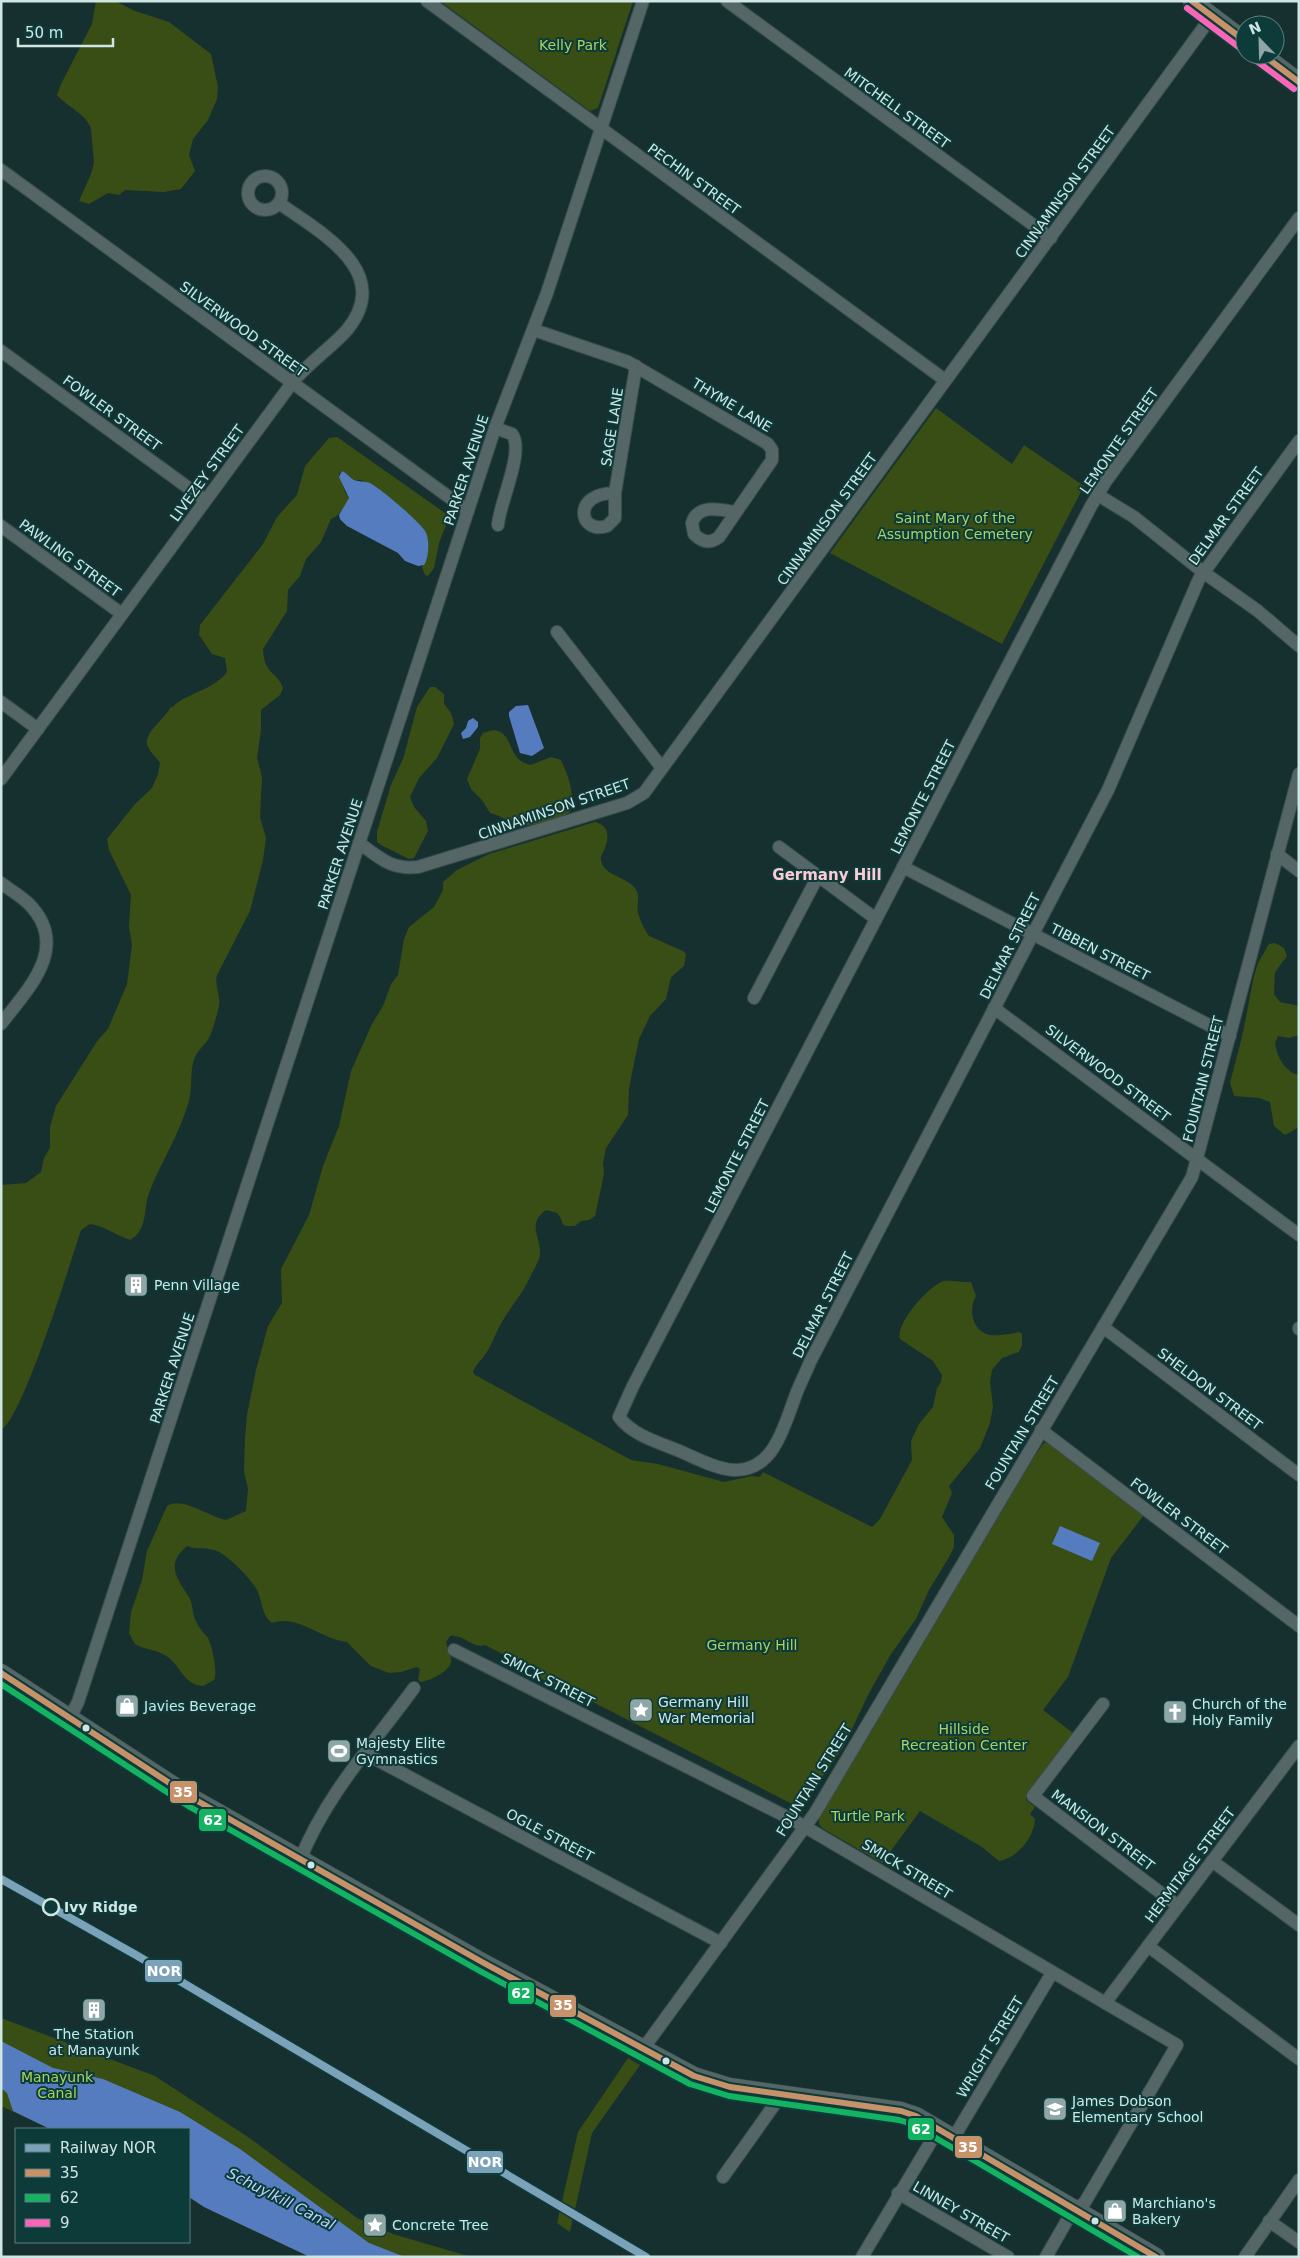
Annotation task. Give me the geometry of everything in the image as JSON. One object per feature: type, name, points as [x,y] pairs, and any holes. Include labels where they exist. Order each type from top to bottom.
[{"type":"main road","points":[[1192,1],[1235,33]]},
{"type":"main road","points":[[1276,65],[1299,82]]},
{"type":"main road","points":[[1,1673],[166,1782],[300,1860],[643,2049],[706,2081],[909,2113],[954,2137],[1156,2257]]},
{"type":"street","name":"PECHIN STREET","points":[[427,1],[945,380]]},
{"type":"street","name":"PARKER AVENUE","points":[[70,1718],[78,1702],[495,428],[534,330],[644,1]]},
{"type":"street","name":"MITCHELL STREET","points":[[727,1],[1051,238]]},
{"type":"street","name":"CINNAMINSON STREET","points":[[359,843],[392,866],[406,869],[418,868],[627,803],[644,793],[901,444],[945,380],[1212,16]]},
{"type":"street","name":"SILVERWOOD STREET","points":[[1,170],[468,511]]},
{"type":"street","name":"LIVEZEY STREET","points":[[1,779],[292,383],[305,367],[348,328],[358,312],[361,285],[355,266],[344,250],[279,203]]},
{"type":"street","name":"LEMONTE STREET","points":[[752,1467],[736,1470],[711,1464],[636,1432],[619,1417],[876,919],[1098,495],[1299,218]]},
{"type":"street","points":[[534,330],[636,366]]},
{"type":"street","name":"FOWLER STREET","points":[[1,351],[205,500]]},
{"type":"street","name":"SAGE LANE","points":[[616,492],[636,366]]},
{"type":"street","name":"THYME LANE","points":[[636,366],[770,446],[772,460],[735,512]]},
{"type":"street","points":[[495,428],[512,434],[516,442],[513,468],[498,512],[498,525]]},
{"type":"street","name":"DELMAR STREET","points":[[752,1467],[768,1456],[779,1439],[810,1362],[1118,767],[1203,572],[1299,441]]},
{"type":"street","points":[[1098,495],[1134,517],[1203,572],[1258,611],[1299,646]]},
{"type":"street","name":"PAWLING STREET","points":[[1,526],[122,614]]},
{"type":"street","points":[[557,632],[584,659],[662,768]]},
{"type":"street","points":[[1,702],[38,729]]},
{"type":"street","name":"FOUNTAIN STREET","points":[[643,2049],[805,1826],[1192,1177],[1299,774]]},
{"type":"street","points":[[779,848],[876,919]]},
{"type":"street","points":[[1277,854],[1299,871]]},
{"type":"street","name":"TIBBEN STREET","points":[[904,867],[1230,1036]]},
{"type":"street","points":[[754,998],[818,876]]},
{"type":"street","points":[[1,883],[33,909],[45,934],[46,955],[40,973],[1,1024]]},
{"type":"street","name":"SILVERWOOD STREET","points":[[994,1008],[1299,1235]]},
{"type":"street","name":"SHELDON STREET","points":[[1102,1327],[1299,1475]]},
{"type":"street","name":"FOWLER STREET","points":[[1041,1430],[1299,1626]]},
{"type":"street","name":"SMICK STREET","points":[[454,1650],[805,1826],[1177,2045],[1085,2202],[1076,2210]]},
{"type":"street","points":[[300,1860],[321,1817],[345,1778],[366,1754],[414,1688]]},
{"type":"street","name":"MANSION STREET","points":[[1103,1704],[1033,1796],[1178,1906]]},
{"type":"street","name":"HERMITAGE STREET","points":[[1105,2003],[1212,1861],[1294,1763],[1299,1746]]},
{"type":"street","name":"OGLE STREET","points":[[366,1754],[721,1942]]},
{"type":"street","points":[[1212,1861],[1299,1925]]},
{"type":"street","points":[[1148,1946],[1299,2059]]},
{"type":"street","name":"WRIGHT STREET","points":[[954,2137],[1052,1972]]},
{"type":"street","points":[[722,2177],[782,2094]]},
{"type":"street","points":[[867,2255],[898,2193],[938,2128]]},
{"type":"street","points":[[1245,2257],[1299,2180]]},
{"type":"street","name":"LINNEY STREET","points":[[898,2193],[1008,2257]]},
{"type":"street","points":[[1046,2257],[1069,2217],[1076,2210]]},
{"type":"street","points":[[1269,2221],[1299,2242]]},
{"type":"green space","points":[[96,1],[115,1],[135,11],[169,22],[211,54],[218,87],[217,99],[208,120],[193,139],[189,155],[195,171],[181,189],[164,192],[125,190],[119,195],[108,193],[89,204],[79,201],[94,163],[91,129],[81,115],[57,95],[92,24]]},
{"type":"green space","name":"Kelly Park","points":[[440,1],[633,1],[598,108],[590,111]]},
{"type":"green space","name":"Saint Mary of the Assumption Cemetery","points":[[936,408],[1012,464],[1024,445],[1084,486],[1002,644],[830,553]]},
{"type":"green space","points":[[337,437],[445,513],[448,520],[439,543],[434,568],[428,576],[425,575],[422,567],[427,559],[424,530],[408,513],[376,487],[361,480],[354,480],[342,471],[339,474],[349,498],[348,501],[340,513],[331,519],[321,542],[306,559],[300,576],[288,590],[287,611],[263,649],[268,668],[283,688],[280,695],[261,710],[261,730],[257,758],[262,777],[260,817],[266,838],[263,860],[250,911],[217,975],[218,1009],[209,1038],[196,1054],[193,1063],[190,1095],[185,1113],[149,1193],[144,1219],[136,1236],[130,1240],[90,1224],[81,1230],[33,1370],[10,1420],[1,1430],[1,1185],[26,1183],[41,1172],[44,1158],[50,1148],[50,1127],[56,1106],[98,1040],[108,1029],[127,984],[132,945],[129,927],[131,895],[109,850],[107,839],[135,804],[152,788],[158,774],[160,763],[149,749],[147,742],[151,732],[171,706],[172,708],[176,703],[214,684],[227,672],[225,658],[212,654],[199,635],[200,625],[263,544],[277,517],[297,495],[305,466],[329,438]]},
{"type":"green space","points":[[430,687],[435,687],[444,694],[444,704],[451,713],[454,724],[437,758],[419,778],[410,797],[414,807],[426,821],[428,831],[414,858],[409,859],[377,842],[377,832],[391,785],[403,759],[417,707]]},
{"type":"green space","points":[[494,730],[501,732],[505,736],[514,753],[523,762],[531,765],[551,757],[561,760],[570,786],[572,798],[570,812],[558,818],[524,825],[517,825],[490,813],[482,800],[471,789],[467,779],[480,749],[480,738],[483,733]]},
{"type":"green space","points":[[595,822],[605,827],[607,831],[606,846],[601,856],[601,862],[604,867],[636,889],[639,915],[647,934],[683,951],[686,954],[684,966],[671,977],[666,999],[650,1016],[639,1039],[629,1088],[628,1115],[606,1148],[603,1163],[604,1174],[595,1216],[589,1220],[581,1221],[575,1226],[566,1226],[557,1213],[546,1210],[540,1215],[536,1225],[540,1252],[539,1260],[525,1287],[506,1315],[487,1352],[475,1367],[473,1372],[475,1375],[631,1460],[658,1464],[724,1482],[752,1476],[760,1477],[763,1472],[872,1527],[880,1519],[912,1460],[911,1441],[919,1424],[933,1407],[937,1388],[941,1382],[942,1375],[933,1361],[900,1339],[903,1324],[914,1306],[930,1290],[944,1281],[971,1282],[976,1296],[972,1307],[973,1319],[979,1329],[990,1335],[1019,1332],[1022,1334],[1022,1345],[1019,1352],[1002,1358],[992,1370],[990,1382],[993,1407],[990,1423],[980,1448],[949,1486],[952,1493],[942,1517],[954,1535],[954,1547],[929,1590],[916,1619],[891,1654],[869,1693],[843,1748],[800,1808],[587,1699],[542,1679],[533,1670],[485,1645],[476,1645],[460,1637],[450,1636],[446,1642],[451,1658],[449,1667],[436,1677],[421,1682],[418,1680],[420,1669],[417,1667],[401,1672],[389,1673],[371,1666],[347,1642],[328,1637],[291,1622],[272,1623],[266,1617],[258,1592],[251,1581],[231,1561],[214,1550],[187,1546],[176,1559],[175,1572],[190,1599],[196,1622],[210,1642],[215,1665],[214,1680],[203,1686],[191,1682],[168,1657],[160,1652],[135,1644],[129,1633],[131,1612],[142,1580],[147,1551],[167,1506],[173,1504],[188,1505],[226,1520],[246,1511],[248,1488],[244,1472],[247,1415],[256,1370],[268,1326],[282,1303],[281,1269],[309,1215],[323,1166],[339,1126],[351,1071],[372,1024],[383,1006],[391,984],[398,975],[404,939],[409,927],[434,907],[443,890],[443,882],[457,870],[489,854]]},
{"type":"green space","points":[[1275,943],[1284,948],[1287,956],[1275,972],[1274,994],[1280,1002],[1299,1006],[1299,1035],[1289,1038],[1278,1036],[1275,1043],[1282,1063],[1290,1071],[1299,1075],[1299,1127],[1285,1135],[1274,1126],[1270,1102],[1259,1098],[1234,1096],[1230,1083],[1258,963],[1269,944]]},
{"type":"green space","name":"Hillside Recreation Center","points":[[1046,1442],[1144,1515],[1111,1558],[1068,1677],[1043,1710],[1073,1733],[1027,1793],[1026,1800],[1035,1807],[1030,1814],[1035,1819],[1034,1826],[1028,1840],[1012,1856],[999,1861],[982,1847],[920,1811],[882,1863],[822,1828],[819,1824],[819,1819],[1032,1460]]},
{"type":"green space","name":"Manayunk Canal","points":[[1,2018],[155,2076],[251,2139],[357,2218],[393,2234],[471,2257],[310,2257],[212,2211],[190,2198],[190,2128],[48,2128],[1,2106]]},
{"type":"green space","points":[[628,2058],[640,2065],[592,2133],[570,2232],[557,2223],[578,2132]]},
{"type":"water","points":[[342,471],[354,480],[368,482],[375,486],[421,526],[427,534],[428,543],[428,553],[424,565],[418,566],[405,561],[398,553],[347,526],[340,519],[339,515],[349,498],[339,477]]},
{"type":"water","points":[[528,705],[544,748],[532,756],[520,753],[509,716],[509,712],[516,706]]},
{"type":"water","points":[[473,718],[478,722],[478,727],[470,737],[463,739],[461,733],[466,728],[468,721]]},
{"type":"water","points":[[1060,1526],[1100,1543],[1092,1561],[1052,1544]]},
{"type":"water","name":"Manayunk Canal","points":[[1,2041],[53,2068],[103,2079],[180,2112],[240,2149],[369,2243],[405,2257],[310,2257],[204,2207],[190,2198],[190,2128],[48,2128],[13,2111],[7,2093],[1,2088]]},
{"type":"rail line","name":"NOR","points":[[1,1879],[136,1955],[646,2257]]},
{"type":"transit line","name":"35","points":[[1192,1],[1235,33]]},
{"type":"transit line","name":"9","points":[[1187,8],[1235,44]]},
{"type":"transit line","name":"9","points":[[1262,65],[1294,89]]},
{"type":"transit line","name":"35","points":[[1276,65],[1299,82]]},
{"type":"transit line","name":"35","points":[[1,1673],[194,1799],[482,1962],[694,2076],[730,2087],[901,2111],[916,2116],[1156,2257]]},
{"type":"transit line","name":"62","points":[[1,1684],[190,1807],[478,1970],[690,2084],[729,2096],[899,2120],[912,2124],[1138,2257]]},
{"type":"place","name":"Penn Village","points":[[136,1285]]},
{"type":"place","name":"Javies Beverage","points":[[127,1706]]},
{"type":"place","name":"Germany Hill War Memorial","points":[[641,1710]]},
{"type":"place","name":"Church of the Holy Family","points":[[1175,1712]]},
{"type":"place","name":"Majesty Elite Gymnastics","points":[[339,1751]]},
{"type":"place","name":"Ivy Ridge","points":[[51,1907]]},
{"type":"place","name":"The Station at Manayunk","points":[[94,2010]]},
{"type":"place","name":"James Dobson Elementary School","points":[[1055,2109]]},
{"type":"place","name":"Marchiano's Bakery","points":[[1115,2211]]},
{"type":"place","name":"Concrete Tree","points":[[375,2225]]},
{"type":"district","name":"Germany Hill","points":[[827,875]]},
{"type":"park label","name":"Turtle Park","points":[[868,1816]]},
{"type":"water label","name":"Schuylkill Canal","points":[[281,2199]]}]
